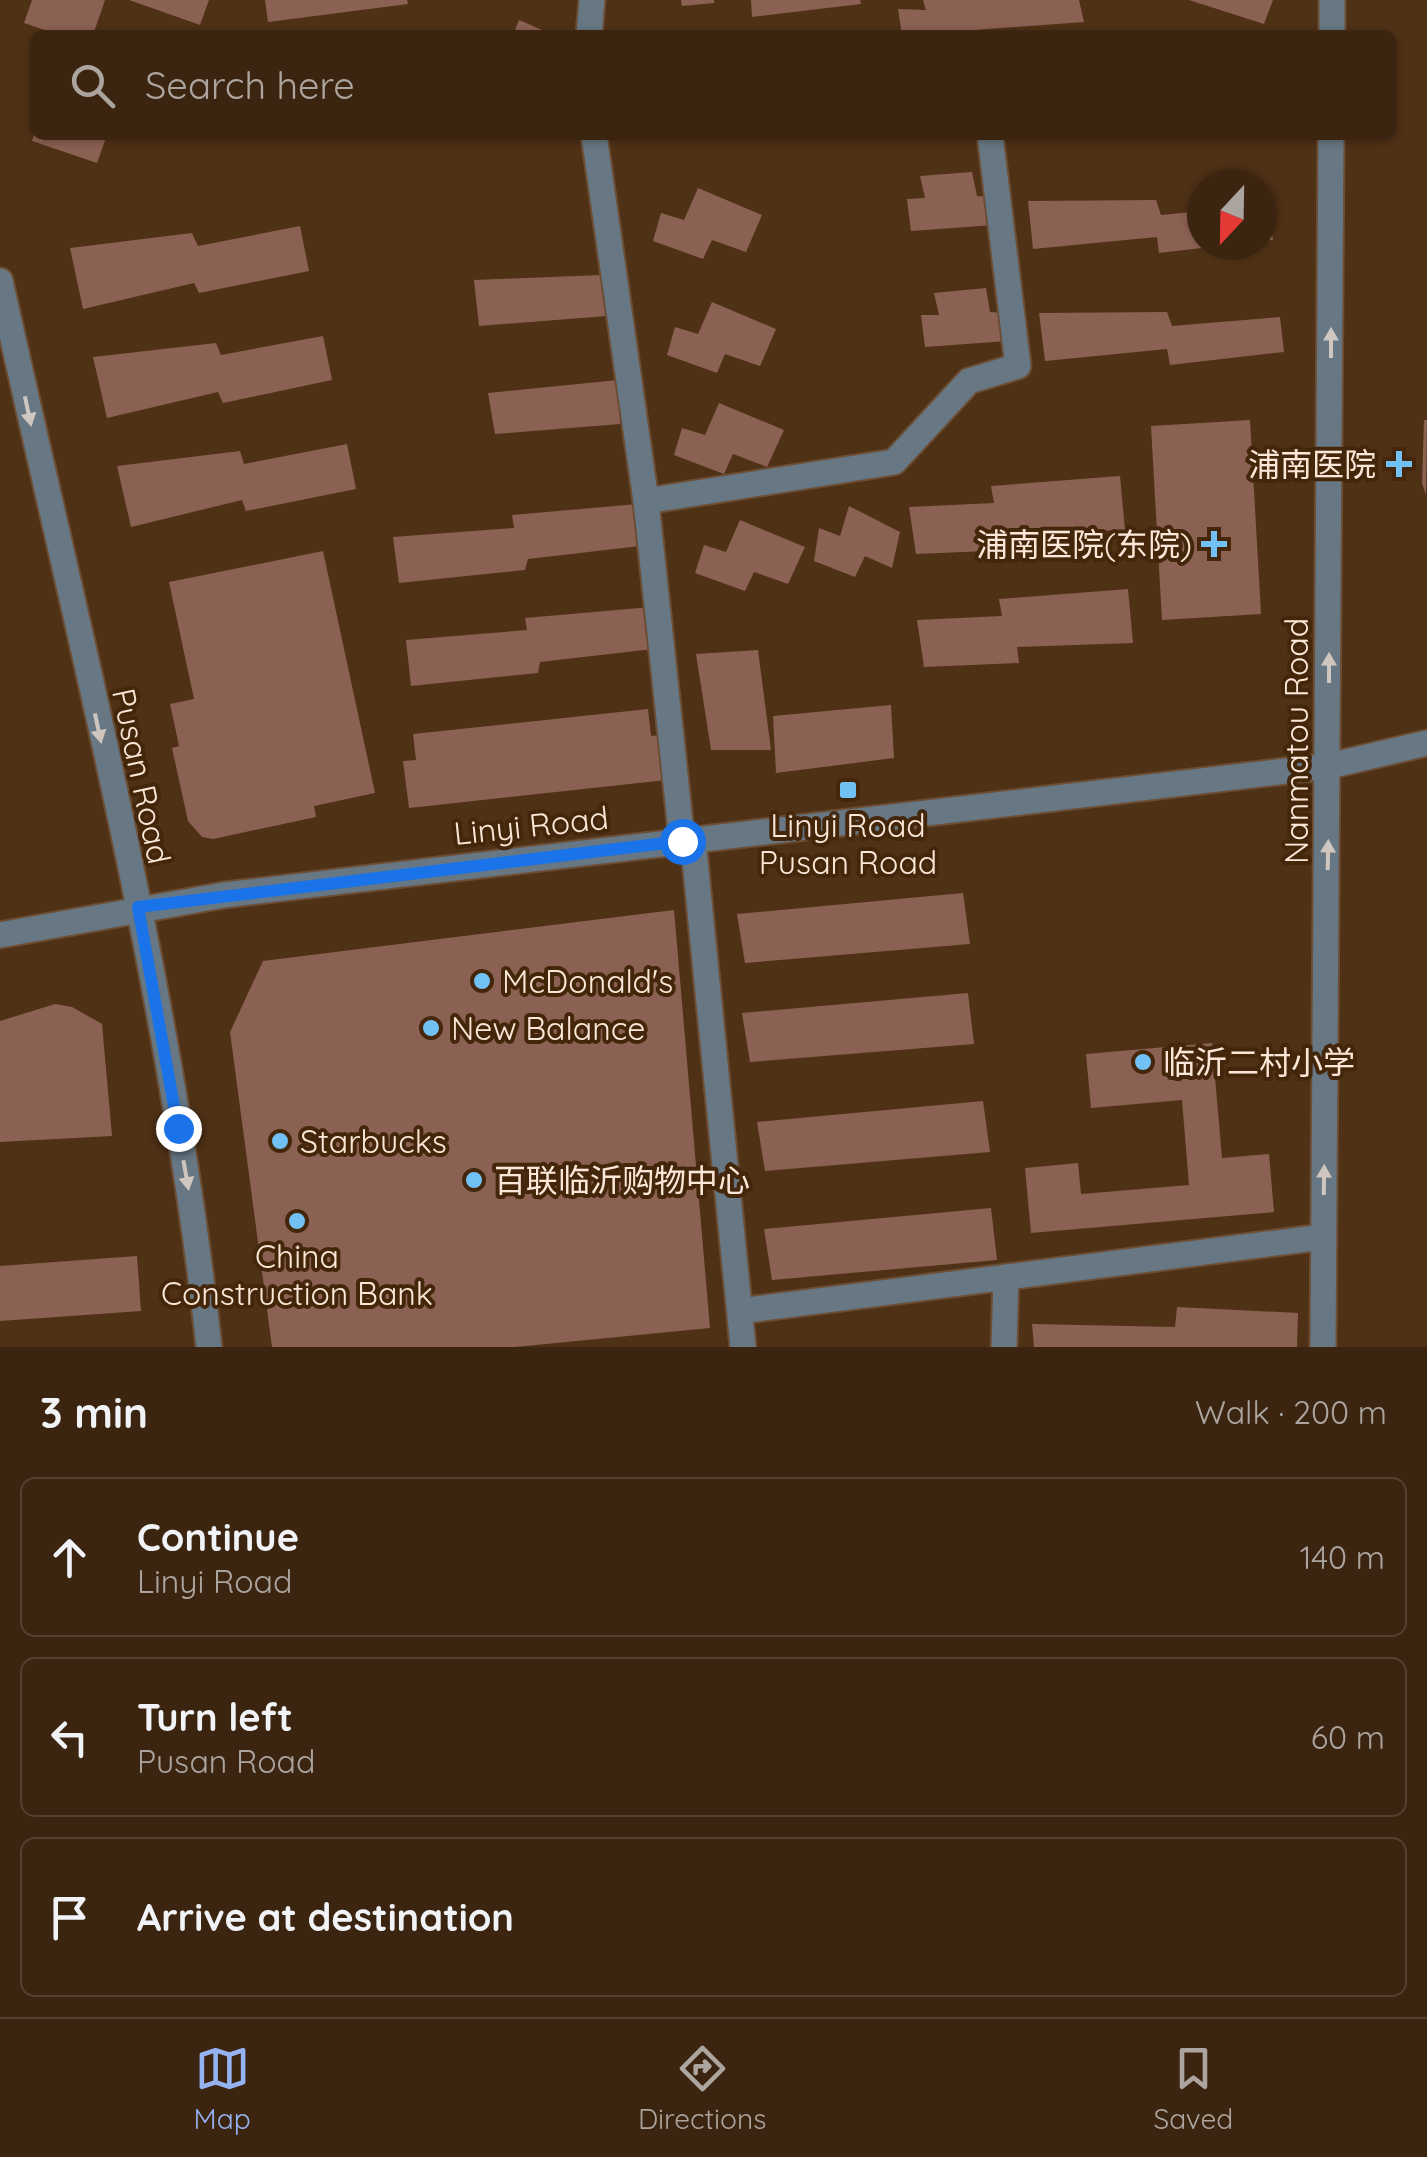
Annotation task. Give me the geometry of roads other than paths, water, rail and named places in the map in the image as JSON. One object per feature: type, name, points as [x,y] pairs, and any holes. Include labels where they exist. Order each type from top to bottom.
[{"type":"street","points":[[590,30],[592,0]]},
{"type":"street","points":[[1332,0],[1332,30]]},
{"type":"street","points":[[595,140],[646,500],[743,1347]]},
{"type":"street","points":[[646,500],[894,462],[969,381],[1018,366],[991,140]]},
{"type":"street","name":"Nanmatou Road","points":[[1323,1347],[1332,140]]},
{"type":"street","name":"Pusan Road","points":[[0,281],[138,907],[192,1206],[209,1347]]},
{"type":"street","name":"Linyi Road","points":[[0,934],[138,907],[1329,766],[1427,743]]},
{"type":"street","points":[[740,1310],[1324,1237]]},
{"type":"street","points":[[1004,1347],[1006,1277]]},
{"type":"place","name":"浦南医院","points":[[1399,464]]},
{"type":"place","name":"浦南医院(东院)","points":[[1214,544]]},
{"type":"place","name":"Linyi Road Pusan Road","points":[[848,790]]},
{"type":"place","name":"McDonald's","points":[[482,981]]},
{"type":"place","name":"New Balance","points":[[431,1028]]},
{"type":"place","name":"临沂二村小学","points":[[1143,1062]]},
{"type":"place","name":"Starbucks","points":[[280,1141]]},
{"type":"place","name":"百联临沂购物中心","points":[[474,1180]]},
{"type":"place","name":"China Construction Bank","points":[[297,1221]]}]
